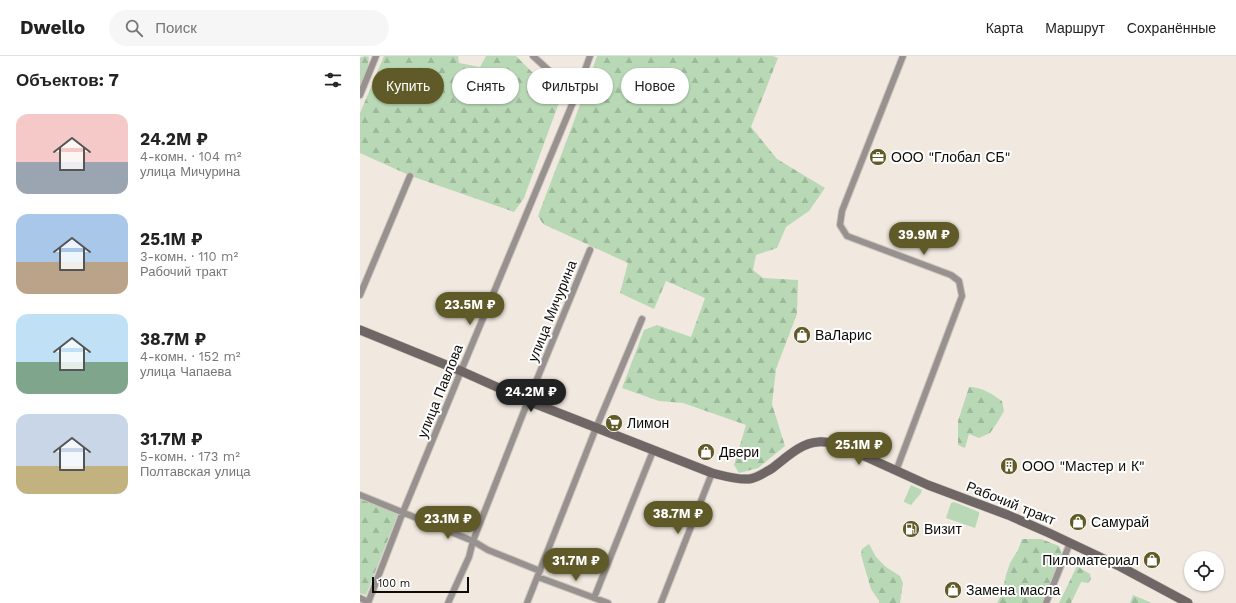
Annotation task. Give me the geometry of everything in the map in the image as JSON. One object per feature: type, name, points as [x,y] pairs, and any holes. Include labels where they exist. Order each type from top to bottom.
[{"type":"street","points":[[360,95],[376,56]]},
{"type":"street","points":[[533,56],[546,68]]},
{"type":"street","name":"улица Павлова","points":[[586,68],[590,56]]},
{"type":"street","points":[[896,471],[962,296],[959,281],[951,275],[847,236],[840,225],[842,211],[903,56]]},
{"type":"street","name":"улица Павлова","points":[[368,603],[403,512],[572,104]]},
{"type":"street","points":[[360,295],[410,176]]},
{"type":"street","name":"улица Мичурина","points":[[448,603],[469,557],[473,541],[528,401],[590,250]]},
{"type":"street","points":[[527,603],[596,428],[642,319]]},
{"type":"street","points":[[360,330],[461,371],[528,401],[712,473],[662,603]]},
{"type":"street","name":"Рабочий тракт","points":[[712,473],[749,479],[760,475],[805,446],[818,442],[832,443],[842,446],[928,485],[1008,515],[1121,567],[1188,603]]},
{"type":"street","points":[[594,598],[653,451]]},
{"type":"street","points":[[360,495],[473,541],[488,550],[539,574],[608,603]]},
{"type":"street","points":[[1046,603],[1070,543]]},
{"type":"street","points":[[360,598],[368,603]]},
{"type":"green space","points":[[365,56],[369,57],[368,66],[360,86],[360,58]]},
{"type":"green space","points":[[384,56],[458,56],[459,63],[480,67],[486,56],[516,56],[528,68],[527,104],[559,104],[524,198],[514,212],[411,176],[360,153],[360,113],[372,84],[372,104],[444,104],[444,68],[379,68]]},
{"type":"green space","points":[[597,56],[773,56],[778,58],[751,127],[777,159],[825,188],[809,211],[786,227],[777,248],[756,255],[753,270],[763,278],[798,280],[797,314],[776,369],[772,404],[785,446],[758,468],[739,473],[734,465],[746,425],[683,403],[659,401],[622,388],[644,330],[657,325],[691,337],[705,298],[666,281],[654,309],[620,293],[628,263],[543,224],[538,216],[580,104],[613,104],[613,68],[593,68]]},
{"type":"green space","points":[[969,387],[974,387],[991,393],[1002,401],[1004,411],[990,433],[979,438],[969,434],[965,448],[958,445],[958,421]]},
{"type":"green space","points":[[911,485],[922,490],[911,505],[904,501]]},
{"type":"green space","points":[[360,499],[398,514],[366,595],[360,593]]},
{"type":"green space","points":[[954,502],[979,512],[975,528],[946,518],[951,503]]},
{"type":"green space","points":[[1022,539],[1041,539],[1059,546],[1062,554],[1042,603],[997,603],[1002,594],[1010,563],[1018,550]]},
{"type":"green space","points":[[869,544],[876,557],[886,567],[900,576],[903,583],[900,603],[879,603],[871,589],[861,555],[862,549]]},
{"type":"green space","points":[[1077,566],[1090,574],[1091,579],[1088,583],[1081,582],[1071,603],[1059,603]]},
{"type":"green space","points":[[1133,595],[1152,603],[1130,603]]},
{"type":"place","name":"ООО \"Глобал СБ\"","points":[[878,157]]},
{"type":"place","name":"ВаЛарис","points":[[802,335]]},
{"type":"place","name":"Лимон","points":[[614,423]]},
{"type":"place","name":"Двери","points":[[706,452]]},
{"type":"place","name":"ООО \"Мастер и К\"","points":[[1009,466]]},
{"type":"place","name":"Самурай","points":[[1078,522]]},
{"type":"place","name":"Визит","points":[[911,529]]},
{"type":"place","name":"Пиломатериал","points":[[1152,560]]},
{"type":"place","name":"Замена масла","points":[[953,590]]}]
